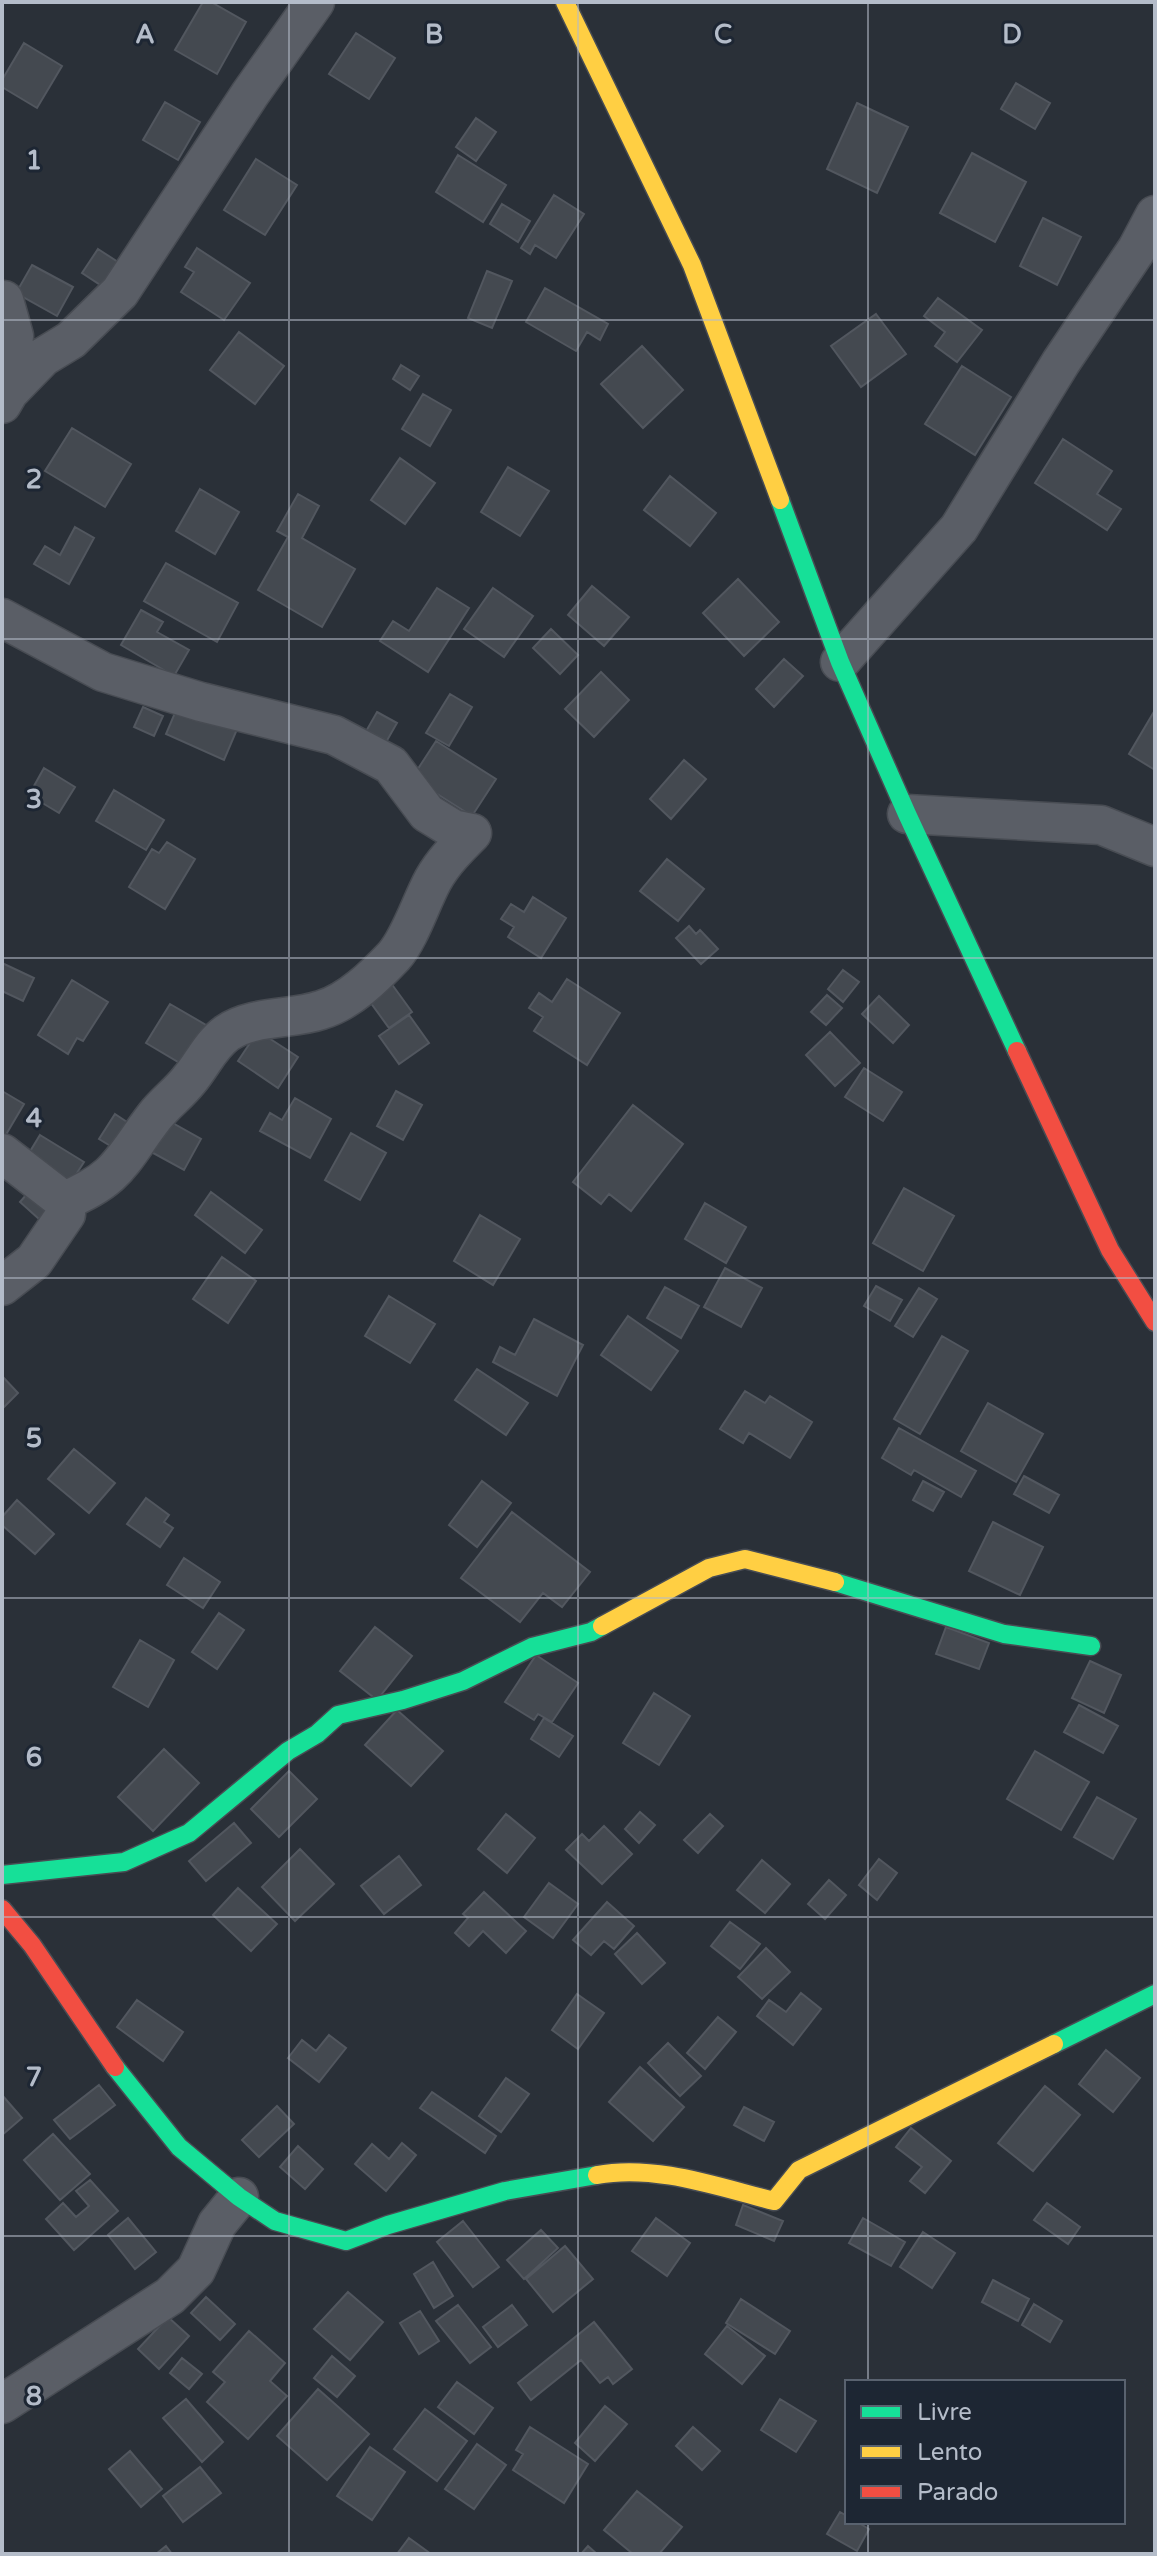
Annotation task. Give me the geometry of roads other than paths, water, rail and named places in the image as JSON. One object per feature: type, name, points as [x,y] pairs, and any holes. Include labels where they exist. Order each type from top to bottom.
[{"type":"street","points":[[6,398],[43,357],[71,340],[120,292],[250,94],[315,2]]},
{"type":"street","points":[[565,2],[692,265],[840,662],[907,814],[1110,1250],[1155,1322]]},
{"type":"street","points":[[840,662],[959,528],[1061,362],[1137,249],[1155,215]]},
{"type":"street","points":[[3,299],[71,340]]},
{"type":"street","points":[[3,299],[14,336],[6,398]]},
{"type":"street","points":[[2,618],[103,672],[201,702],[334,735],[391,765],[427,813],[453,829],[472,833],[434,877],[397,952],[376,973],[345,999],[323,1010],[246,1024],[227,1033],[210,1050],[189,1081],[156,1115],[115,1173],[91,1190],[64,1201]]},
{"type":"street","points":[[907,814],[1101,825],[1155,847]]},
{"type":"street","points":[[2,1153],[64,1201],[66,1214],[34,1261],[2,1286]]},
{"type":"street","points":[[2,1875],[124,1862],[189,1833],[288,1751],[317,1734],[338,1715],[403,1700],[463,1681],[532,1647],[591,1632],[709,1568],[745,1559],[804,1573],[1004,1634],[1091,1646]]},
{"type":"street","points":[[2,1909],[32,1945],[110,2060],[179,2147],[239,2197],[275,2221],[346,2241],[388,2225],[505,2191],[612,2172],[676,2177],[774,2201],[799,2170],[1155,1994]]},
{"type":"street","points":[[2,2404],[170,2296],[196,2270],[217,2224],[239,2197]]}]
